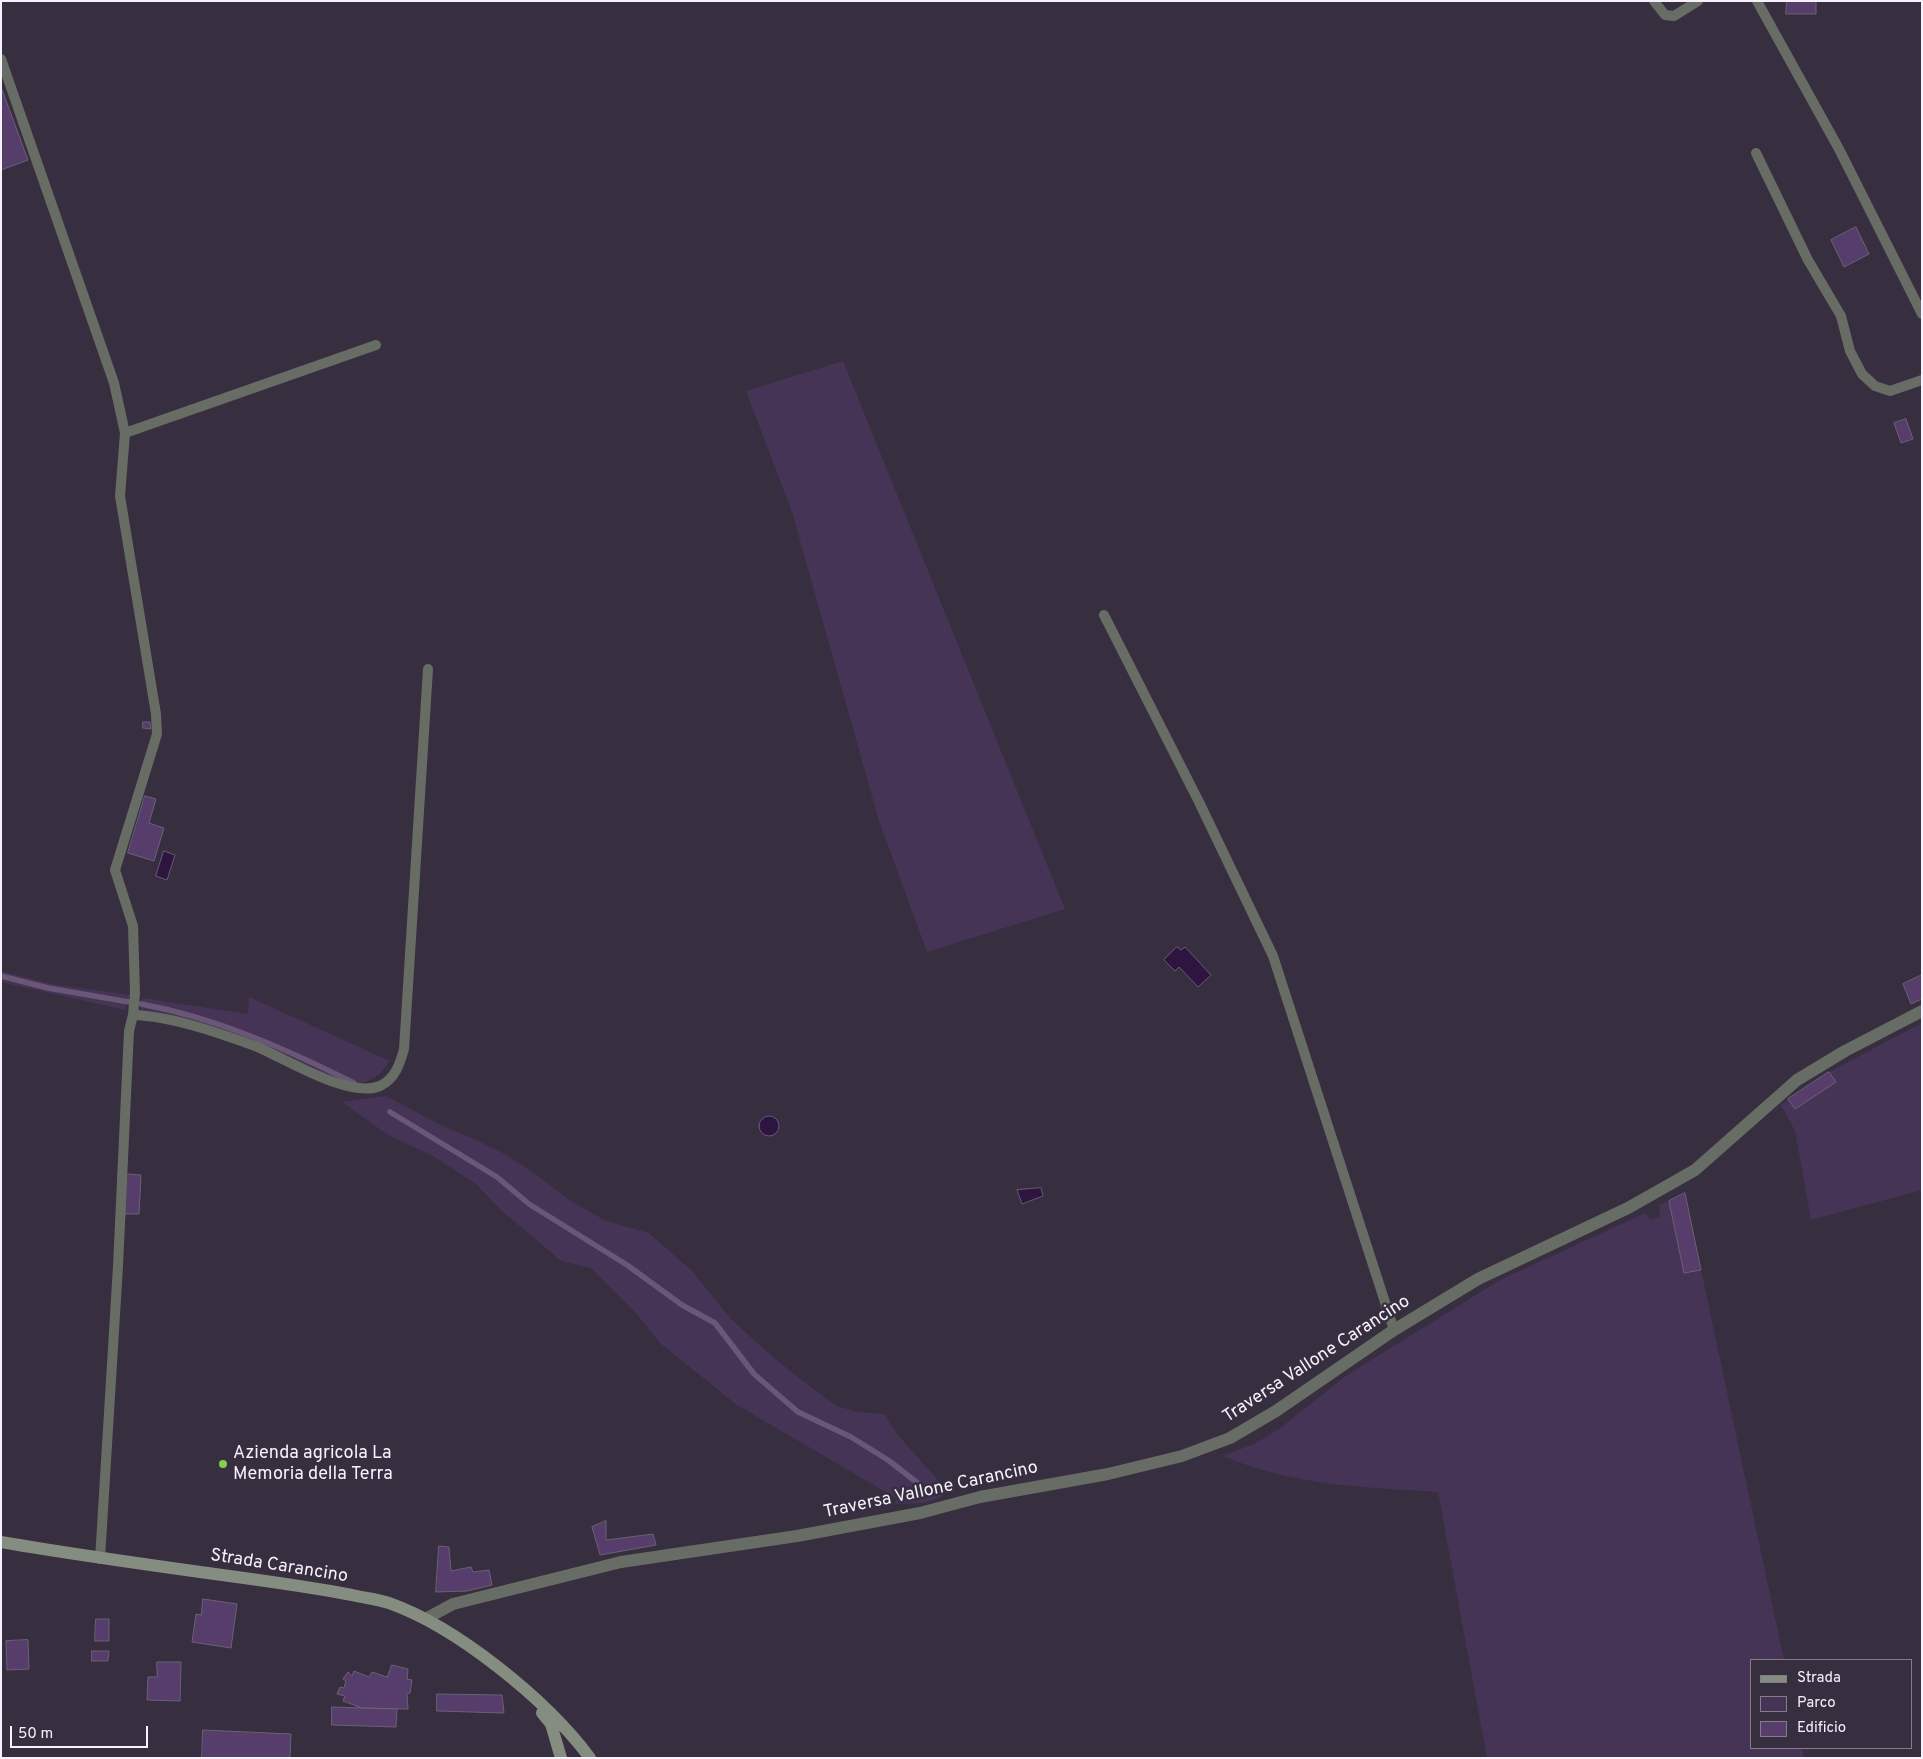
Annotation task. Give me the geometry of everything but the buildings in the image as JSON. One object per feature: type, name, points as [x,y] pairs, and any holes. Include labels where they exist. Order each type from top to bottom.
[{"type":"street","name":"Traversa Vallone Carancino","points":[[427,1618],[453,1604],[621,1562],[807,1534],[920,1513],[980,1497],[1108,1474],[1182,1456],[1230,1438],[1276,1411],[1394,1330],[1478,1279],[1628,1208],[1695,1170],[1797,1080],[1845,1051],[1922,1011]]},
{"type":"street","name":"Strada Carancino","points":[[1,1542],[100,1559],[320,1589],[387,1602],[427,1618],[491,1662],[526,1691]]},
{"type":"street","points":[[526,1691],[551,1724],[561,1758]]},
{"type":"street","points":[[526,1691],[559,1721],[590,1758]]},
{"type":"lane","points":[[1654,1],[1665,15],[1674,16],[1698,1]]},
{"type":"lane","points":[[1757,1],[1839,149],[1922,314]]},
{"type":"lane","points":[[1,59],[114,384],[125,434],[120,496],[156,714],[157,734],[115,870],[133,926],[135,993],[134,1015],[129,1031],[118,1266],[100,1559]]},
{"type":"lane","points":[[1756,153],[1808,260],[1842,316],[1850,351],[1862,374],[1875,386],[1890,390],[1922,380]]},
{"type":"lane","points":[[125,434],[376,345]]},
{"type":"lane","points":[[1104,616],[1199,802],[1273,956],[1394,1330]]},
{"type":"lane","points":[[134,1015],[152,1016],[232,1038],[350,1087],[379,1086],[390,1079],[397,1071],[404,1049],[428,669]]},
{"type":"green space","points":[[843,361],[1065,909],[927,952],[879,821],[792,512],[746,391]]},
{"type":"green space","points":[[1,971],[52,984],[130,995],[125,1010],[1,982]]},
{"type":"green space","points":[[249,997],[390,1061],[379,1074],[370,1080],[359,1083],[345,1082],[325,1075],[275,1051],[225,1032],[175,1017],[140,1010],[142,998],[248,1014]]},
{"type":"green space","points":[[1922,1023],[1922,1190],[1811,1220],[1795,1131],[1781,1105],[1788,1099],[1795,1109],[1835,1082],[1829,1072]]},
{"type":"green space","points":[[386,1096],[441,1125],[498,1150],[533,1172],[571,1201],[606,1221],[649,1233],[692,1271],[731,1319],[774,1358],[816,1391],[837,1406],[858,1412],[884,1414],[897,1434],[944,1487],[942,1497],[924,1503],[896,1504],[896,1498],[737,1405],[661,1344],[635,1312],[591,1268],[561,1261],[502,1211],[477,1185],[433,1156],[388,1135],[342,1102]]},
{"type":"green space","points":[[1669,1201],[1684,1273],[1701,1270],[1784,1659],[1750,1659],[1750,1749],[1802,1749],[1804,1758],[1487,1758],[1438,1492],[1356,1486],[1302,1479],[1276,1474],[1223,1456],[1256,1443],[1279,1429],[1347,1375],[1500,1280],[1645,1213],[1651,1220],[1660,1217],[1659,1205]]},
{"type":"shaded area","points":[[164,851],[175,855],[167,880],[156,876]]},
{"type":"shaded area","points":[[1177,947],[1181,950],[1185,947],[1211,975],[1198,987],[1179,967],[1175,971],[1164,960]]},
{"type":"shaded area","points":[[765,1116],[773,1116],[779,1122],[779,1130],[773,1136],[765,1136],[759,1130],[759,1122]]},
{"type":"shaded area","points":[[1041,1188],[1043,1196],[1022,1204],[1017,1190]]},
{"type":"waterway","points":[[1,976],[48,988],[129,1002]]},
{"type":"waterway","points":[[141,1004],[197,1017],[224,1026],[303,1058],[354,1083]]},
{"type":"waterway","points":[[390,1112],[497,1177],[529,1204],[627,1265],[682,1305],[715,1323],[754,1374],[798,1412],[851,1437],[888,1460],[919,1484]]},
{"type":"place","name":"Azienda agricola La Memoria della Terra","points":[[223,1464]]}]
